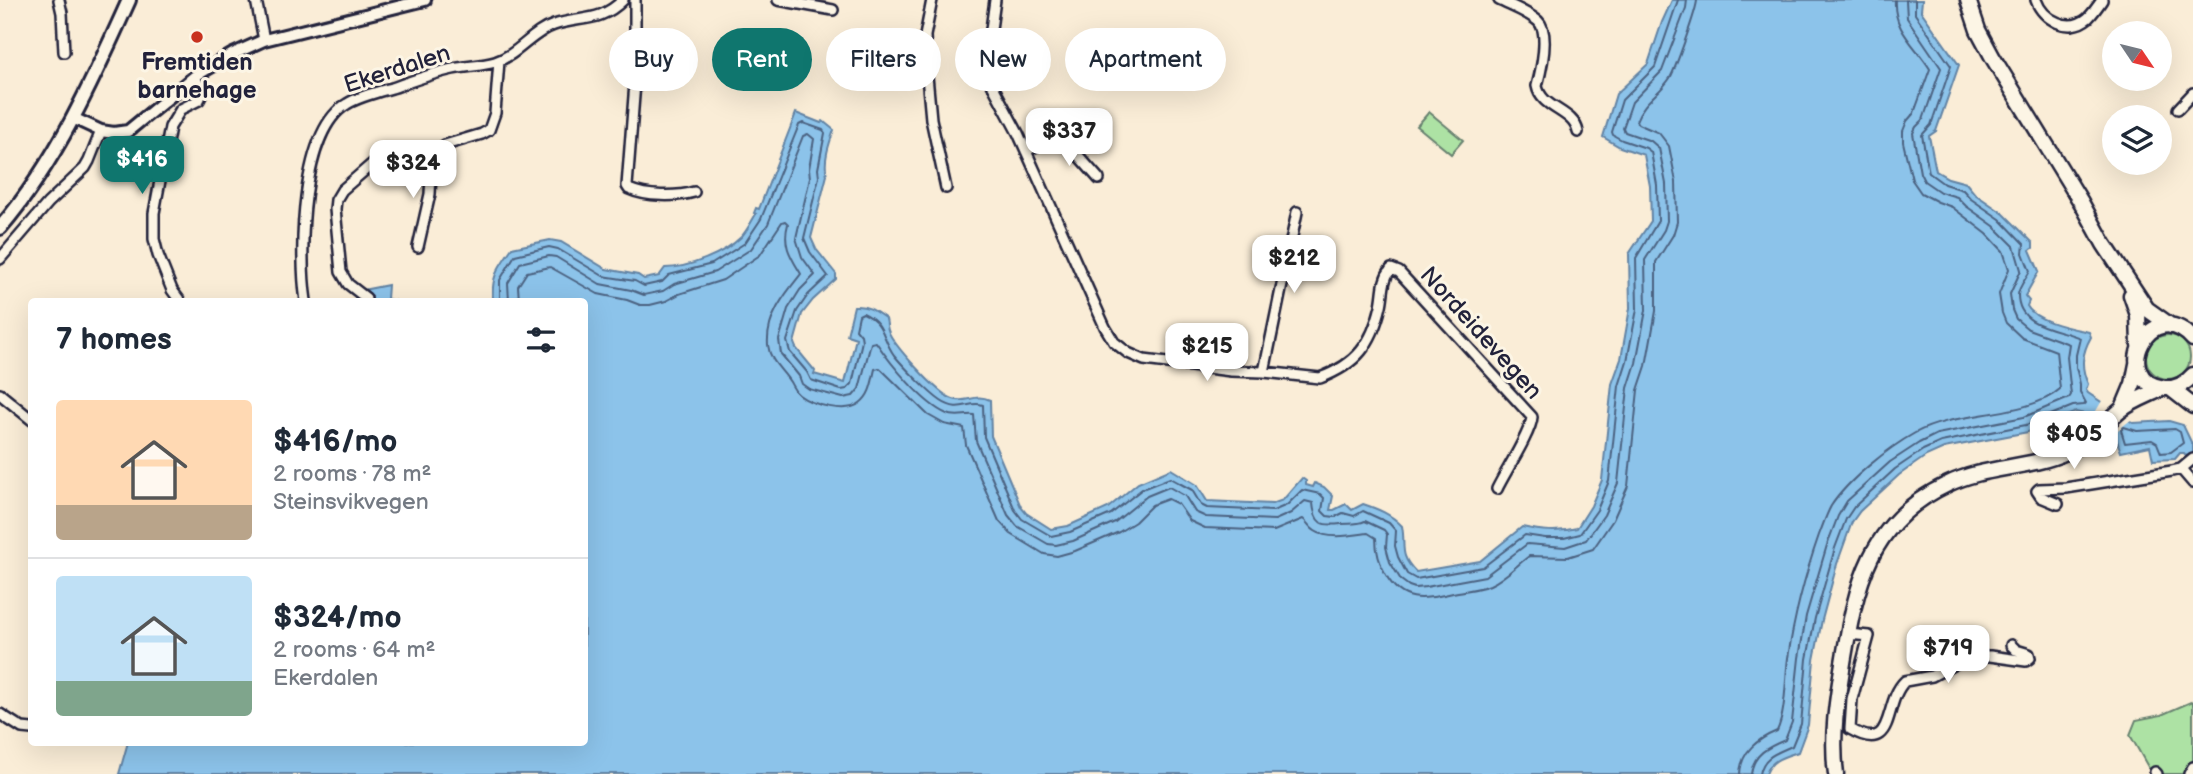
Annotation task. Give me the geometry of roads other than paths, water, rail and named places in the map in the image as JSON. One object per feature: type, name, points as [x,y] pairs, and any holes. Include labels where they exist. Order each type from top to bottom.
[{"type":"main road","points":[[0,228],[40,172],[73,118],[129,0]]},
{"type":"main road","points":[[1968,0],[1978,30],[1993,58],[2104,244],[2147,309],[2185,330]]},
{"type":"main road","points":[[2123,271],[2138,315],[2139,345],[2133,384],[2123,408]]},
{"type":"main road","points":[[2139,345],[2152,330],[2185,330]]},
{"type":"main road","points":[[2137,364],[2149,382],[2166,388],[2193,406]]},
{"type":"main road","points":[[1836,774],[1834,728],[1857,590],[1867,564],[1883,537],[1907,510],[1937,489],[1965,477],[2059,455],[2089,440],[2123,408],[2166,388],[2185,383],[2193,375]]},
{"type":"street","points":[[59,0],[64,52]]},
{"type":"street","points":[[256,0],[264,40]]},
{"type":"street","points":[[73,118],[100,131],[128,131],[195,76],[264,40],[425,0]]},
{"type":"street","name":"Ekerdalen","points":[[306,298],[302,264],[307,182],[319,141],[336,113],[348,103],[409,82],[452,69],[499,61],[552,26],[598,17],[623,0]]},
{"type":"street","points":[[635,0],[635,83],[628,186],[635,192],[671,196],[694,192]]},
{"type":"street","points":[[778,0],[833,10]]},
{"type":"street","points":[[932,0],[925,36],[927,76],[933,127],[946,188]]},
{"type":"street","name":"Nordeidevegen","points":[[995,0],[987,58],[988,77],[1026,150],[1114,342],[1128,354],[1144,360],[1320,378],[1339,371],[1355,359],[1369,342],[1380,307],[1385,276],[1391,269],[1399,272],[1532,417],[1497,489]]},
{"type":"street","points":[[1499,0],[1540,22],[1544,29],[1544,39],[1536,86],[1538,93],[1551,107],[1572,121],[1578,132]]},
{"type":"street","points":[[2036,0],[2046,16],[2065,25],[2086,20],[2102,0]]},
{"type":"street","points":[[366,298],[348,284],[341,272],[336,200],[347,186],[387,154],[432,155],[445,145],[489,130],[495,113],[499,61]]},
{"type":"street","points":[[178,298],[158,255],[154,239],[154,213],[170,127],[181,109],[199,100],[201,96],[195,76]]},
{"type":"street","points":[[2178,109],[2193,93]]},
{"type":"street","points":[[1026,150],[1080,125],[1086,114]]},
{"type":"street","points":[[0,259],[55,196],[85,168],[100,131]]},
{"type":"street","points":[[1060,135],[1099,179]]},
{"type":"street","points":[[418,247],[430,194],[432,155]]},
{"type":"street","points":[[1264,372],[1297,212]]},
{"type":"street","points":[[0,394],[28,417]]},
{"type":"street","points":[[2058,504],[2041,497],[2037,491],[2181,468],[2192,460]]},
{"type":"street","points":[[2181,468],[2193,483]]},
{"type":"street","points":[[1848,634],[1869,636],[1852,699],[1850,729],[1869,737],[1878,736],[1885,728],[1896,693],[1911,679],[1931,676],[1976,656],[2026,661],[2029,658],[2029,654],[2015,650],[2011,645]]},
{"type":"street","points":[[0,714],[22,728],[28,729]]},
{"type":"street","points":[[2189,774],[2193,767]]},
{"type":"water","points":[[1672,0],[1922,0],[1921,11],[1959,65],[1936,131],[1929,136],[1936,171],[1966,183],[1975,194],[2004,214],[2033,243],[2030,250],[2039,271],[2025,296],[2029,301],[2027,306],[2046,320],[2089,332],[2091,337],[2083,360],[2088,393],[2133,423],[2169,421],[2183,425],[2193,446],[2193,464],[2184,453],[2180,453],[2175,459],[2153,460],[2150,446],[2121,452],[2114,432],[2093,416],[2076,412],[2028,432],[1944,448],[1926,456],[1899,475],[1860,511],[1852,522],[1822,620],[1814,660],[1808,725],[1798,752],[1775,762],[1766,774],[119,774],[127,746],[588,746],[588,298],[493,298],[494,279],[512,248],[550,240],[561,242],[606,269],[638,275],[644,279],[659,276],[665,268],[695,263],[716,254],[743,235],[756,214],[756,208],[759,209],[796,113],[821,123],[823,121],[834,130],[826,158],[827,175],[811,238],[816,249],[836,274],[836,279],[802,314],[794,343],[796,348],[815,371],[814,374],[845,383],[856,338],[847,335],[854,306],[878,313],[886,319],[891,337],[907,357],[946,395],[958,400],[990,400],[991,436],[1021,507],[1051,529],[1068,526],[1108,508],[1138,483],[1171,469],[1197,485],[1207,501],[1272,504],[1283,500],[1302,478],[1306,485],[1313,487],[1315,483],[1333,496],[1330,510],[1346,504],[1352,510],[1363,504],[1384,512],[1402,526],[1405,555],[1416,572],[1480,561],[1522,527],[1550,531],[1577,528],[1591,506],[1602,480],[1612,384],[1621,359],[1630,308],[1629,254],[1651,221],[1650,186],[1644,155],[1620,147],[1603,137],[1616,94],[1648,64]]},
{"type":"water","points":[[388,285],[387,298],[356,298],[363,290]]},
{"type":"place","name":"Fremtiden barnehage","points":[[197,37]]}]
